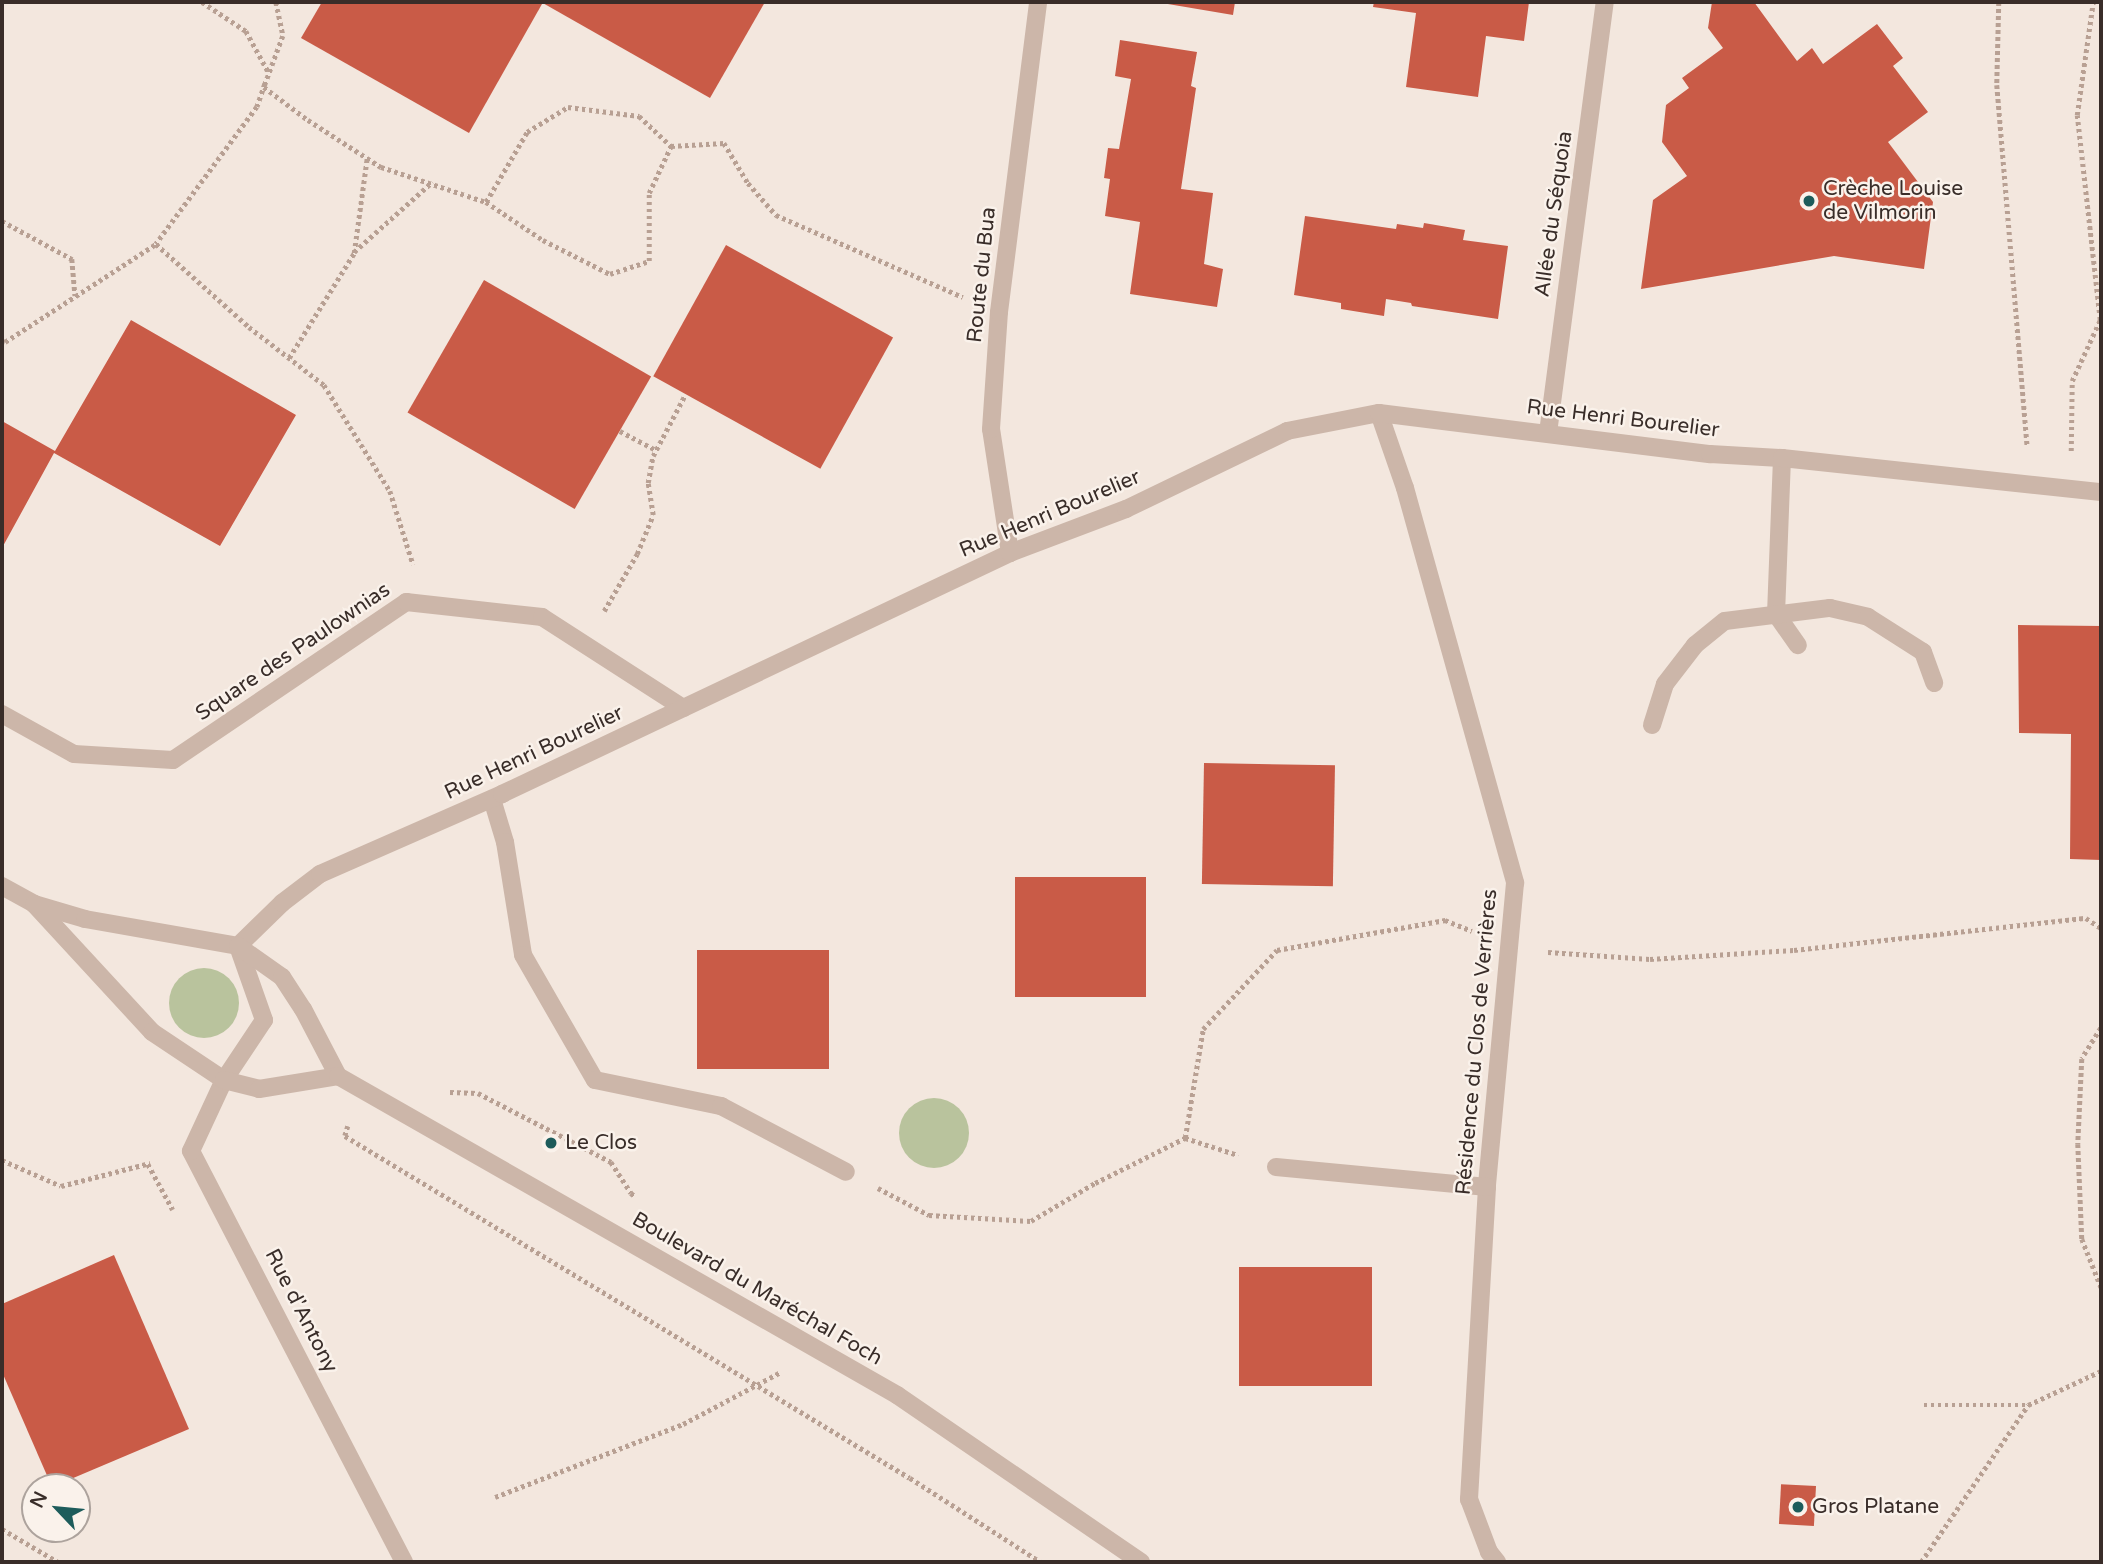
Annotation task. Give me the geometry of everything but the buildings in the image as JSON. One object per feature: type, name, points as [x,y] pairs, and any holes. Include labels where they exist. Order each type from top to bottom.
[{"type":"street","name":"Route du Bua","points":[[1010,552],[991,429],[999,312],[1038,2]]},
{"type":"street","name":"Allée du Séquoia","points":[[1548,433],[1605,2]]},
{"type":"street","name":"Rue Henri Bourelier","points":[[238,946],[282,903],[320,874],[492,799],[1010,552],[1126,509],[1287,431],[1379,413],[1710,454],[1782,458],[2101,492]]},
{"type":"street","name":"Résidence du Clos de Verrières","points":[[1379,413],[1405,488],[1515,883],[1487,1187],[1469,1499],[1489,1552],[1497,1562]]},
{"type":"street","points":[[1782,458],[1776,614],[1798,645]]},
{"type":"street","name":"Square des Paulownias","points":[[2,714],[74,754],[173,760],[406,602],[542,617],[683,708]]},
{"type":"street","points":[[1652,725],[1665,684],[1695,645],[1725,621],[1830,608],[1868,617],[1923,652],[1934,683]]},
{"type":"street","points":[[492,799],[505,842],[523,955],[595,1080],[721,1106],[846,1172]]},
{"type":"street","points":[[2,886],[34,904],[85,919],[238,946],[282,977],[303,1009],[338,1076],[259,1089],[224,1080],[152,1032],[34,904]]},
{"type":"street","points":[[191,1151],[224,1080],[264,1020],[238,946]]},
{"type":"street","name":"Boulevard du Maréchal Foch","points":[[338,1076],[897,1395],[1141,1562]]},
{"type":"street","name":"Rue d'Antony","points":[[191,1151],[404,1562]]},
{"type":"street","points":[[1276,1167],[1487,1187]]},
{"type":"path","points":[[2,341],[5,342],[156,244],[257,107],[269,72],[247,31],[202,2]]},
{"type":"path","points":[[264,87],[283,36],[276,2]]},
{"type":"path","points":[[1999,2],[1997,85],[2031,485]]},
{"type":"path","points":[[2070,489],[2072,381],[2100,320],[2077,115],[2094,2]]},
{"type":"path","points":[[264,87],[307,120],[381,167],[486,202],[543,240],[610,274],[649,261],[649,194],[671,146]]},
{"type":"path","points":[[486,202],[527,132],[568,107],[639,116],[671,146],[724,143],[748,183],[776,215],[999,312]]},
{"type":"path","points":[[354,253],[367,158]]},
{"type":"path","points":[[289,358],[354,253],[432,182]]},
{"type":"path","points":[[2,221],[72,259],[75,296]]},
{"type":"path","points":[[156,244],[324,386],[390,491],[426,604]]},
{"type":"path","points":[[585,645],[638,554],[653,515],[648,483],[656,450],[685,395]]},
{"type":"path","points":[[620,431],[656,450]]},
{"type":"path","points":[[1185,1138],[1203,1029],[1277,950],[1445,920],[1508,946],[1572,955],[1650,959],[1794,950],[2085,918],[2101,928]]},
{"type":"path","points":[[2101,1028],[2082,1059],[2078,1144],[2082,1240],[2101,1287]]},
{"type":"path","points":[[361,1089],[345,1136],[910,1478],[1041,1562]]},
{"type":"path","points":[[446,1093],[478,1093],[611,1162],[631,1194],[641,1200]]},
{"type":"path","points":[[846,1172],[929,1215],[1031,1221],[1095,1183],[1185,1138],[1276,1167]]},
{"type":"path","points":[[2,1160],[61,1186],[191,1151]]},
{"type":"path","points":[[495,1497],[683,1424],[821,1352]]},
{"type":"path","points":[[1924,1405],[2028,1405],[2101,1371]]},
{"type":"path","points":[[1921,1562],[2028,1405]]},
{"type":"path","points":[[2,1529],[58,1562]]},
{"type":"green space","points":[[204,968],[229,978],[239,1003],[229,1028],[204,1038],[179,1028],[169,1003],[179,978]]},
{"type":"green space","points":[[941,1098],[954,1104],[963,1113],[967,1119],[967,1147],[959,1158],[948,1166],[927,1168],[909,1158],[901,1147],[899,1126],[909,1108],[920,1100]]},
{"type":"place","name":"Crèche Louise de Vilmorin","points":[[1809,201]]},
{"type":"place","name":"Le Clos","points":[[551,1143]]},
{"type":"place","name":"Gros Platane","points":[[1798,1507]]}]
